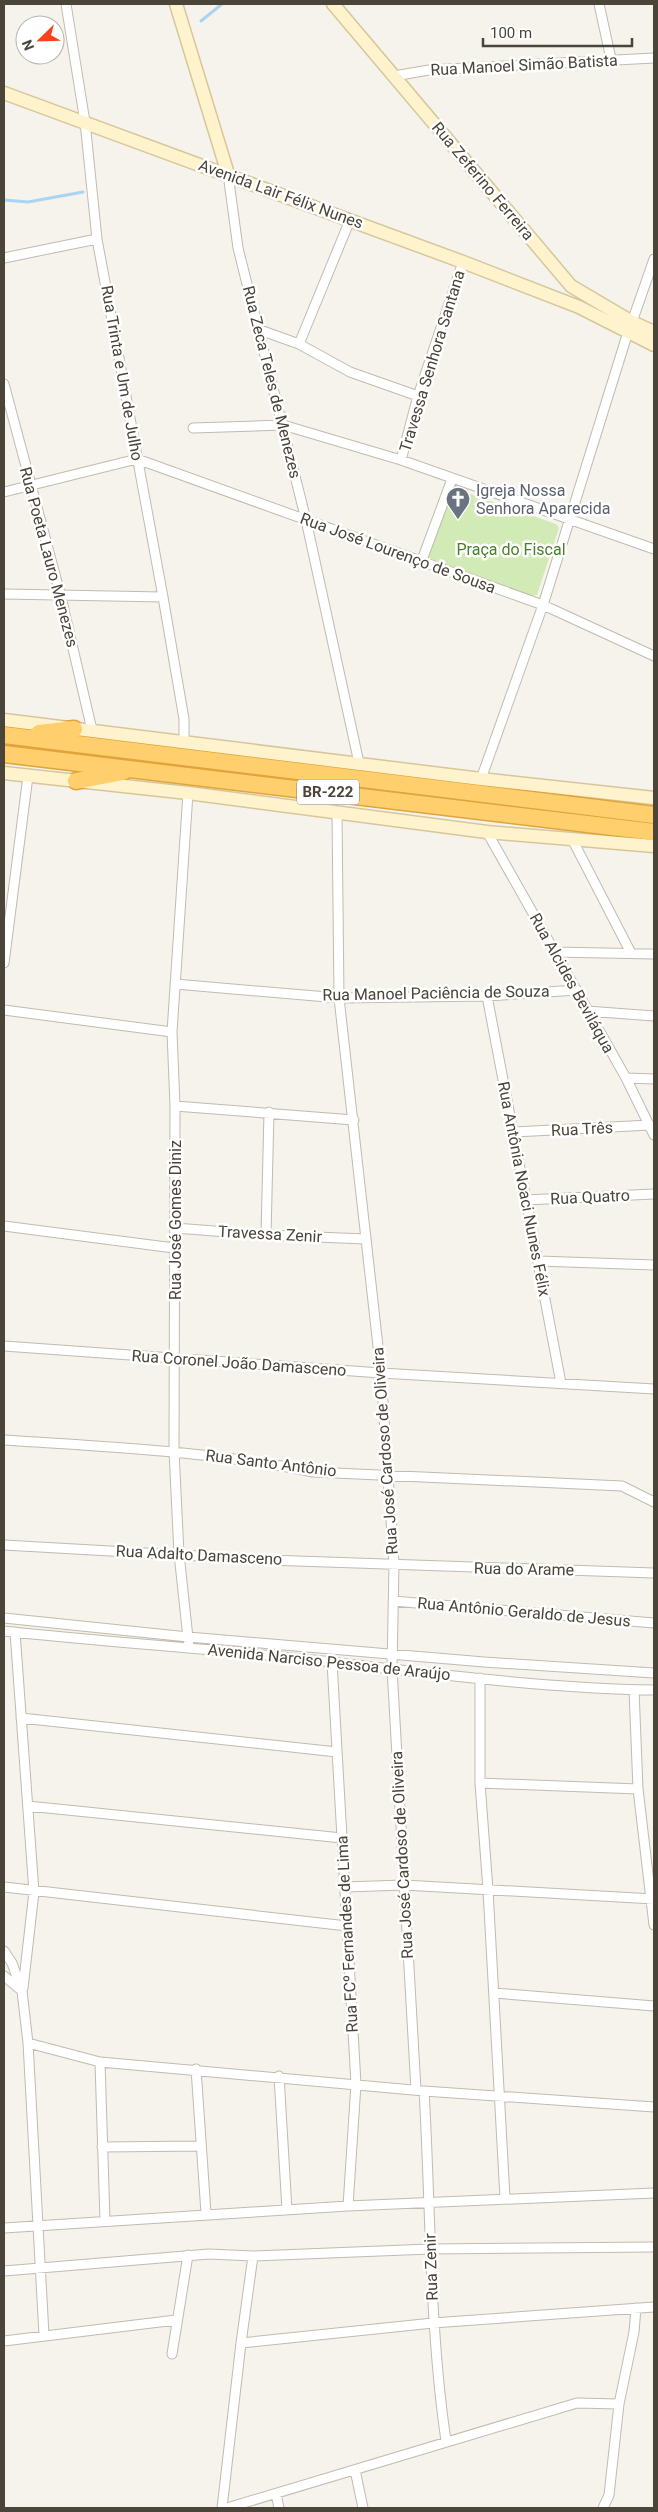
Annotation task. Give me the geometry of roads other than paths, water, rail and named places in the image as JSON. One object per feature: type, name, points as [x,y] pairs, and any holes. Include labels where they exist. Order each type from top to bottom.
[{"type":"highway","points":[[10,736],[74,729]]},
{"type":"highway","name":"BR-222","points":[[10,736],[589,808],[654,831]]},
{"type":"highway","name":"BR-222","points":[[4,754],[654,831]]},
{"type":"highway","points":[[76,782],[139,769]]},
{"type":"main road","name":"Rua Zeca Teles de Menezes","points":[[176,4],[228,174]]},
{"type":"main road","name":"Rua Zeferino Ferreira","points":[[333,4],[571,286],[654,345]]},
{"type":"main road","name":"Avenida Lair Félix Nunes","points":[[4,93],[228,174],[463,262],[558,300]]},
{"type":"main road","points":[[558,300],[564,297],[571,286]]},
{"type":"main road","name":"Rua Zeferino Ferreira","points":[[558,300],[630,327],[654,332]]},
{"type":"main road","name":"BR-222","points":[[4,720],[482,779],[654,798]]},
{"type":"main road","points":[[4,773],[188,793],[487,832],[572,840],[654,831]]},
{"type":"street","name":"Rua Trinta e Um de Julho","points":[[66,4],[85,122],[97,239],[163,597],[184,719],[184,741]]},
{"type":"street","points":[[599,4],[611,59]]},
{"type":"street","name":"Rua Manoel Simão Batista","points":[[394,76],[429,70],[654,58]]},
{"type":"street","name":"Rua Zeca Teles de Menezes","points":[[228,174],[238,248],[306,520],[360,763]]},
{"type":"street","points":[[299,344],[350,220]]},
{"type":"street","points":[[4,258],[97,239]]},
{"type":"street","points":[[482,779],[543,605],[630,327],[654,259]]},
{"type":"street","name":"Travessa Senhora Santana","points":[[401,460],[418,396],[463,262]]},
{"type":"street","points":[[260,330],[299,344],[350,372],[418,396]]},
{"type":"street","name":"Rua Poeta Lauro Menezes","points":[[4,388],[61,597],[92,730]]},
{"type":"street","points":[[193,428],[283,425],[401,460],[654,549]]},
{"type":"street","points":[[4,492],[138,459]]},
{"type":"street","name":"Rua José Lourenço de Sousa","points":[[138,459],[543,605],[654,656]]},
{"type":"street","points":[[422,560],[452,478]]},
{"type":"street","points":[[4,594],[61,597],[163,597]]},
{"type":"street","points":[[4,963],[8,906],[28,776]]},
{"type":"street","name":"Rua José Gomes Diniz","points":[[188,793],[172,1032],[175,1106],[174,1451],[179,1554],[188,1642]]},
{"type":"street","name":"Rua José Cardoso de Oliveira","points":[[337,813],[339,998],[354,1120],[380,1373],[394,1564],[391,1654],[404,1885],[420,2091]]},
{"type":"street","name":"Rua Alcides Beviláqua","points":[[487,832],[626,1078],[654,1135]]},
{"type":"street","points":[[572,840],[631,953]]},
{"type":"street","points":[[554,952],[654,954]]},
{"type":"street","name":"Rua Manoel Paciência de Souza","points":[[175,984],[339,998],[487,996],[577,990]]},
{"type":"street","name":"Rua Antônia Noaci Nunes Félix","points":[[487,996],[561,1383]]},
{"type":"street","points":[[4,1010],[172,1032]]},
{"type":"street","points":[[588,1011],[654,1016]]},
{"type":"street","points":[[626,1078],[654,1079]]},
{"type":"street","points":[[175,1106],[354,1120]]},
{"type":"street","points":[[266,1236],[269,1112]]},
{"type":"street","name":"Rua Três","points":[[514,1132],[650,1125]]},
{"type":"street","name":"Rua Quatro","points":[[525,1200],[654,1194]]},
{"type":"street","points":[[4,1226],[174,1248]]},
{"type":"street","name":"Travessa Zenir","points":[[175,1228],[266,1236],[366,1239]]},
{"type":"street","points":[[538,1261],[654,1265]]},
{"type":"street","name":"Rua Coronel João Damasceno","points":[[4,1346],[380,1373],[654,1389]]},
{"type":"street","name":"Rua Santo Antônio","points":[[4,1440],[174,1451],[270,1463],[313,1472],[622,1486],[654,1502]]},
{"type":"street","name":"Rua Adalto Damasceno","points":[[4,1545],[394,1564]]},
{"type":"street","name":"Rua do Arame","points":[[394,1564],[654,1573]]},
{"type":"street","name":"Rua Antônio Geraldo de Jesus","points":[[393,1601],[654,1623]]},
{"type":"street","name":"Avenida Narciso Pessoa de Araújo","points":[[4,1618],[332,1662],[480,1678],[654,1690]]},
{"type":"street","name":"Avenida Narciso Pessoa de Araújo","points":[[4,1630],[114,1644],[188,1642],[391,1654],[654,1673]]},
{"type":"street","points":[[15,1632],[34,1892],[22,1991]]},
{"type":"street","name":"Rua FCº Fernandes de Lima","points":[[332,1662],[356,2084],[348,2206]]},
{"type":"street","points":[[480,1678],[480,1784],[488,1890],[505,2198]]},
{"type":"street","points":[[634,1690],[638,1789],[653,1898],[654,1925]]},
{"type":"street","points":[[21,1718],[337,1752]]},
{"type":"street","points":[[480,1784],[638,1789]]},
{"type":"street","points":[[28,1806],[342,1838]]},
{"type":"street","points":[[345,1887],[404,1885],[653,1898]]},
{"type":"street","points":[[4,1887],[34,1892],[347,1926]]},
{"type":"street","points":[[4,1951],[12,1963],[22,1991],[28,2043],[36,2226],[44,2335]]},
{"type":"street","points":[[4,1976],[22,1991]]},
{"type":"street","points":[[494,1993],[654,2006]]},
{"type":"street","points":[[28,2043],[100,2062],[279,2076],[420,2091],[654,2107]]},
{"type":"street","points":[[100,2062],[105,2221]]},
{"type":"street","points":[[196,2069],[206,2213]]},
{"type":"street","points":[[279,2076],[287,2210]]},
{"type":"street","name":"Rua Zenir","points":[[420,2091],[430,2202],[433,2323],[446,2442]]},
{"type":"street","points":[[102,2147],[201,2146]]},
{"type":"street","points":[[4,2228],[206,2213],[505,2198],[654,2193]]},
{"type":"street","points":[[4,2272],[39,2267],[188,2255],[254,2256],[430,2249],[654,2247]]},
{"type":"street","points":[[172,2354],[188,2255]]},
{"type":"street","points":[[222,2508],[241,2343],[254,2256]]},
{"type":"street","points":[[241,2343],[433,2323],[654,2307]]},
{"type":"street","points":[[604,2508],[609,2495],[619,2404],[634,2332],[636,2308]]},
{"type":"street","points":[[4,2341],[176,2320]]},
{"type":"street","points":[[227,2508],[577,2403],[619,2404]]},
{"type":"street","points":[[355,2470],[363,2508]]},
{"type":"street","points":[[276,2494],[279,2508]]},
{"type":"waterway","points":[[201,21],[222,4]]},
{"type":"waterway","points":[[4,200],[28,202],[83,192]]},
{"type":"place","name":"Igreja Nossa Senhora Aparecida","points":[[458,520]]},
{"type":"park label","name":"Praça do Fiscal","points":[[511,549]]}]
